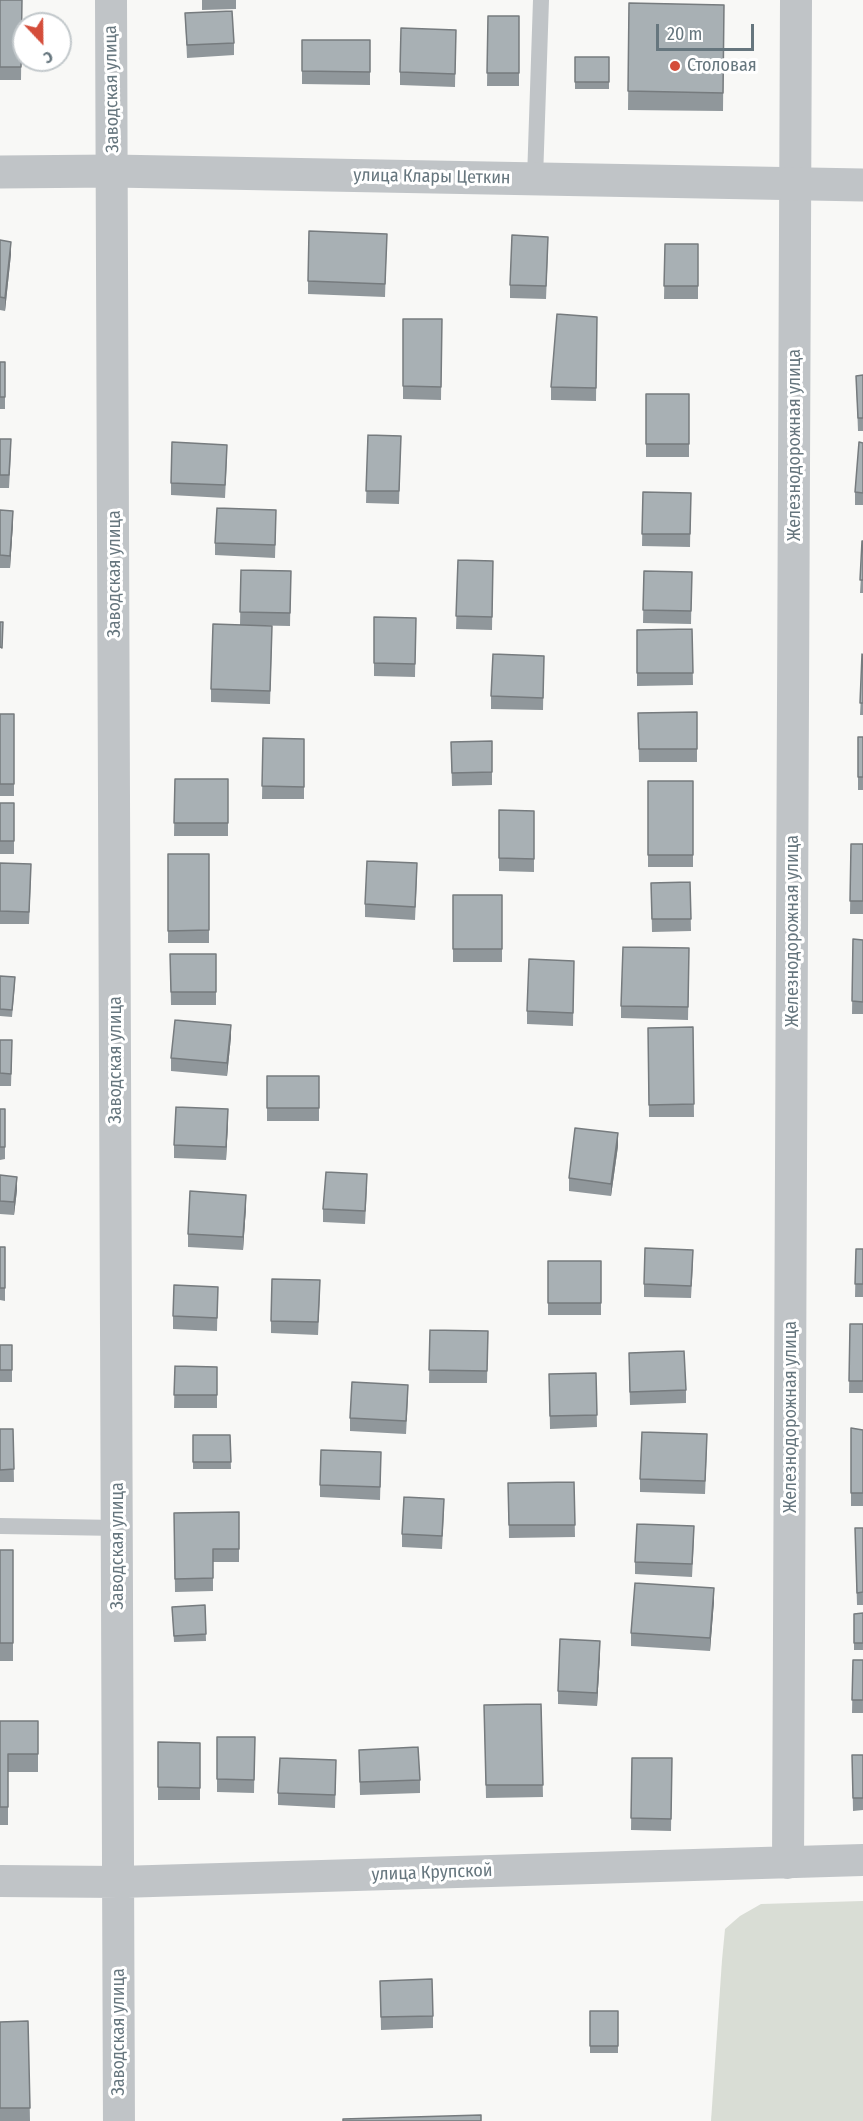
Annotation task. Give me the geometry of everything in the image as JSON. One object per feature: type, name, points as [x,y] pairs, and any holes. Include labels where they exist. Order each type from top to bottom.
[{"type":"street","name":"Заводская улица","points":[[111,0],[119,2121]]},
{"type":"street","name":"Железнодорожная улица","points":[[788,1863],[796,0]]},
{"type":"street","name":"улица Клары Цеткин","points":[[0,172],[113,171],[863,185]]},
{"type":"street","name":"улица Крупской","points":[[0,1881],[119,1882],[863,1860]]},
{"type":"lane","points":[[535,179],[541,0]]},
{"type":"lane","points":[[0,1526],[118,1528]]},
{"type":"shaded area","points":[[863,1901],[863,2121],[711,2121],[725,1929],[740,1916],[761,1904]]},
{"type":"building","points":[[0,0],[22,0],[22,12],[12,12],[12,67],[0,67]]},
{"type":"building","points":[[629,3],[724,5],[723,93],[628,91]]},
{"type":"building","points":[[232,11],[234,43],[187,45],[185,13]]},
{"type":"building","points":[[488,16],[519,16],[519,73],[487,73]]},
{"type":"building","points":[[401,28],[456,30],[455,74],[400,72]]},
{"type":"building","points":[[302,40],[370,40],[370,72],[302,71]]},
{"type":"building","points":[[575,57],[609,57],[609,82],[575,82]]},
{"type":"building","points":[[309,231],[387,234],[385,284],[308,281]]},
{"type":"building","points":[[512,235],[548,237],[546,286],[510,285]]},
{"type":"building","points":[[0,240],[11,242],[5,298],[0,297]]},
{"type":"building","points":[[665,244],[698,244],[698,286],[664,286]]},
{"type":"building","points":[[557,314],[597,317],[596,388],[551,387]]},
{"type":"building","points":[[403,319],[442,319],[441,387],[403,386]]},
{"type":"building","points":[[0,362],[5,362],[5,397],[0,397]]},
{"type":"building","points":[[863,375],[863,418],[858,418],[856,376]]},
{"type":"building","points":[[646,394],[689,394],[689,444],[646,444]]},
{"type":"building","points":[[368,435],[401,436],[399,491],[366,491]]},
{"type":"building","points":[[0,439],[11,439],[9,475],[0,475]]},
{"type":"building","points":[[172,442],[227,445],[225,485],[171,483]]},
{"type":"building","points":[[859,442],[863,443],[863,493],[855,492]]},
{"type":"building","points":[[643,492],[691,493],[690,534],[642,534]]},
{"type":"building","points":[[217,508],[276,510],[275,545],[215,543]]},
{"type":"building","points":[[0,510],[13,511],[10,556],[0,555]]},
{"type":"building","points":[[862,541],[863,580],[860,580]]},
{"type":"building","points":[[458,560],[493,561],[492,617],[456,616]]},
{"type":"building","points":[[241,570],[291,571],[290,613],[240,612]]},
{"type":"building","points":[[644,571],[692,572],[691,611],[643,610]]},
{"type":"building","points":[[374,617],[416,618],[415,664],[374,663]]},
{"type":"building","points":[[0,622],[3,622],[2,648],[0,647]]},
{"type":"building","points":[[213,624],[272,626],[270,691],[211,689]]},
{"type":"building","points":[[692,629],[693,673],[637,673],[637,630]]},
{"type":"building","points":[[493,654],[544,656],[543,698],[491,696]]},
{"type":"building","points":[[862,654],[863,703],[860,703]]},
{"type":"building","points":[[697,712],[697,749],[639,749],[638,713]]},
{"type":"building","points":[[0,714],[14,714],[14,784],[0,784]]},
{"type":"building","points":[[858,737],[863,737],[863,777],[858,777]]},
{"type":"building","points":[[263,738],[304,739],[304,787],[262,786]]},
{"type":"building","points":[[492,741],[492,772],[452,773],[451,742]]},
{"type":"building","points":[[175,779],[228,779],[228,823],[174,823]]},
{"type":"building","points":[[648,781],[693,781],[693,855],[648,855]]},
{"type":"building","points":[[0,803],[14,803],[14,841],[0,841]]},
{"type":"building","points":[[499,810],[534,811],[534,859],[499,858]]},
{"type":"building","points":[[851,844],[863,844],[863,901],[850,901]]},
{"type":"building","points":[[168,854],[209,854],[209,930],[168,931]]},
{"type":"building","points":[[367,861],[417,863],[415,907],[365,904]]},
{"type":"building","points":[[0,863],[31,864],[29,912],[0,911]]},
{"type":"building","points":[[690,882],[691,919],[652,919],[651,883]]},
{"type":"building","points":[[453,895],[502,895],[502,949],[453,949]]},
{"type":"building","points":[[853,939],[863,940],[863,1002],[852,1001]]},
{"type":"building","points":[[623,947],[689,948],[688,1007],[621,1006]]},
{"type":"building","points":[[170,954],[216,954],[216,992],[171,992]]},
{"type":"building","points":[[529,959],[574,961],[573,1013],[527,1011]]},
{"type":"building","points":[[0,976],[15,977],[12,1010],[0,1009]]},
{"type":"building","points":[[175,1020],[231,1025],[227,1063],[171,1058]]},
{"type":"building","points":[[693,1027],[694,1104],[649,1105],[648,1028]]},
{"type":"building","points":[[0,1040],[12,1040],[11,1074],[0,1073]]},
{"type":"building","points":[[267,1076],[319,1076],[319,1108],[267,1108]]},
{"type":"building","points":[[176,1107],[228,1109],[226,1147],[174,1145]]},
{"type":"building","points":[[0,1109],[5,1109],[5,1147],[0,1147]]},
{"type":"building","points":[[575,1128],[618,1133],[611,1184],[569,1178]]},
{"type":"building","points":[[326,1172],[367,1174],[365,1211],[323,1209]]},
{"type":"building","points":[[0,1175],[17,1177],[14,1202],[0,1201]]},
{"type":"building","points":[[190,1191],[246,1195],[243,1237],[188,1234]]},
{"type":"building","points":[[0,1247],[5,1247],[5,1288],[0,1288]]},
{"type":"building","points":[[645,1248],[693,1250],[691,1286],[644,1284]]},
{"type":"building","points":[[856,1249],[863,1249],[863,1284],[855,1284]]},
{"type":"building","points":[[548,1261],[601,1261],[601,1303],[548,1303]]},
{"type":"building","points":[[272,1279],[320,1280],[318,1322],[271,1321]]},
{"type":"building","points":[[174,1285],[218,1287],[217,1318],[173,1316]]},
{"type":"building","points":[[850,1324],[863,1324],[863,1381],[849,1381]]},
{"type":"building","points":[[430,1330],[488,1331],[487,1371],[429,1370]]},
{"type":"building","points":[[0,1345],[12,1345],[12,1370],[0,1370]]},
{"type":"building","points":[[684,1351],[686,1390],[630,1392],[629,1353]]},
{"type":"building","points":[[175,1366],[217,1367],[217,1395],[174,1395]]},
{"type":"building","points":[[596,1373],[597,1415],[550,1416],[549,1374]]},
{"type":"building","points":[[352,1382],[408,1385],[406,1421],[350,1418]]},
{"type":"building","points":[[851,1428],[863,1430],[863,1493],[851,1493]]},
{"type":"building","points":[[0,1429],[13,1429],[14,1469],[0,1470]]},
{"type":"building","points":[[642,1432],[707,1434],[705,1481],[640,1479]]},
{"type":"building","points":[[193,1435],[230,1435],[231,1462],[193,1462]]},
{"type":"building","points":[[321,1450],[381,1452],[380,1487],[320,1485]]},
{"type":"building","points":[[574,1482],[575,1525],[509,1525],[508,1483]]},
{"type":"building","points":[[404,1497],[444,1499],[442,1536],[402,1534]]},
{"type":"building","points":[[239,1512],[239,1549],[213,1549],[213,1578],[175,1579],[174,1513]]},
{"type":"building","points":[[637,1524],[694,1526],[692,1564],[635,1562]]},
{"type":"building","points":[[855,1528],[863,1528],[863,1592],[857,1593]]},
{"type":"building","points":[[0,1550],[13,1550],[13,1643],[0,1643]]},
{"type":"building","points":[[635,1583],[714,1588],[710,1638],[631,1633]]},
{"type":"building","points":[[205,1605],[206,1634],[174,1636],[172,1607]]},
{"type":"building","points":[[863,1613],[863,1643],[854,1643],[854,1614]]},
{"type":"building","points":[[560,1639],[600,1641],[597,1693],[558,1691]]},
{"type":"building","points":[[853,1660],[863,1660],[863,1700],[852,1700]]},
{"type":"building","points":[[541,1704],[543,1785],[486,1785],[484,1705]]},
{"type":"building","points":[[0,1721],[38,1721],[38,1754],[8,1754],[8,1807],[0,1807]]},
{"type":"building","points":[[217,1737],[255,1737],[254,1780],[217,1779]]},
{"type":"building","points":[[158,1742],[200,1743],[200,1788],[158,1787]]},
{"type":"building","points":[[418,1747],[420,1780],[360,1782],[359,1750]]},
{"type":"building","points":[[852,1755],[863,1755],[863,1798],[853,1798]]},
{"type":"building","points":[[280,1758],[336,1760],[335,1795],[278,1793]]},
{"type":"building","points":[[632,1758],[672,1758],[671,1819],[631,1818]]},
{"type":"building","points":[[432,1979],[433,2016],[381,2017],[380,1981]]},
{"type":"building","points":[[590,2011],[618,2011],[618,2046],[590,2046]]},
{"type":"building","points":[[28,2021],[30,2108],[0,2108],[0,2022]]},
{"type":"building","points":[[481,2115],[481,2121],[343,2121],[343,2119]]},
{"type":"place","name":"Столовая","points":[[675,66]]}]
